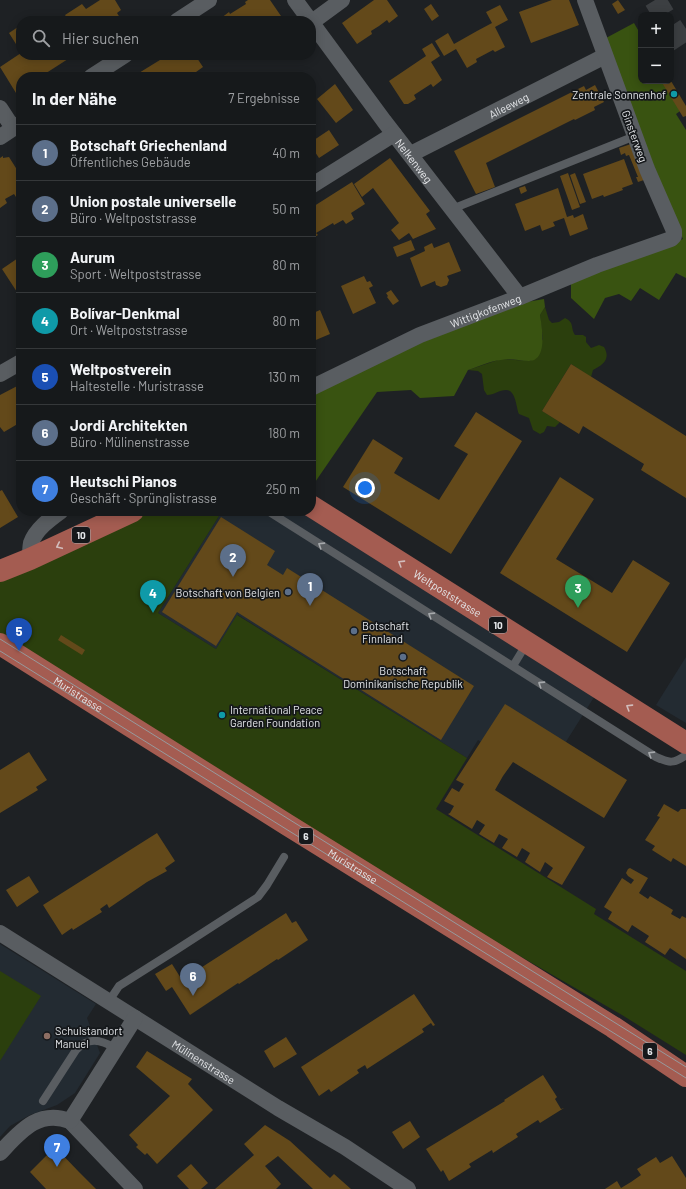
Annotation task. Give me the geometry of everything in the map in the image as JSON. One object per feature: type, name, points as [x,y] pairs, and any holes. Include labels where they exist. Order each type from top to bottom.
[{"type":"main road","name":"Weltpoststrasse","points":[[316,509],[686,743]]},
{"type":"main road","name":"10","points":[[0,570],[30,559],[122,516]]},
{"type":"main road","name":"10","points":[[0,580],[30,559]]},
{"type":"main road","name":"Muristrasse","points":[[0,644],[613,1027],[686,1076]]},
{"type":"street","points":[[185,16],[209,0]]},
{"type":"street","name":"Nelkenweg","points":[[295,0],[307,16]]},
{"type":"street","points":[[316,19],[342,0]]},
{"type":"street","name":"Ginsterweg","points":[[585,0],[635,136],[674,231],[673,237],[663,242]]},
{"type":"street","name":"Nelkenweg","points":[[316,27],[394,134],[411,154],[520,297]]},
{"type":"street","name":"Alleeweg","points":[[411,154],[605,56]]},
{"type":"street","points":[[99,72],[117,60]]},
{"type":"street","points":[[0,108],[11,129]]},
{"type":"street","points":[[316,183],[394,134]]},
{"type":"street","name":"Wittigkofenweg","points":[[316,386],[420,335],[520,297],[597,265],[663,242]]},
{"type":"street","points":[[0,374],[16,365]]},
{"type":"street","points":[[30,559],[31,544],[39,530],[54,516]]},
{"type":"street","name":"Mülinenstrasse","points":[[0,933],[345,1147],[408,1189]]},
{"type":"street","points":[[70,1121],[135,1018]]},
{"type":"street","points":[[0,1153],[21,1131],[34,1122],[59,1118],[70,1121],[135,1189]]},
{"type":"lane","points":[[452,209],[635,136]]},
{"type":"lane","points":[[276,516],[656,757],[667,762],[675,762],[686,754]]},
{"type":"lane","points":[[512,666],[527,642]]},
{"type":"lane","points":[[109,1001],[119,986],[258,897],[284,857]]},
{"type":"lane","points":[[43,1101],[76,1050],[82,1044],[90,1041],[102,1041],[116,1048]]},
{"type":"shaded area","points":[[219,516],[310,516],[596,694],[542,780],[478,740],[467,758],[238,615],[216,649],[158,613]]},
{"type":"shaded area","points":[[686,657],[686,723],[656,705]]},
{"type":"shaded area","name":"Schulstandort Manuel","points":[[0,944],[96,1004],[87,1018],[100,1053],[75,1093],[57,1105],[30,1115],[10,1126],[0,1137]]},
{"type":"green space","points":[[634,23],[638,30],[638,84],[669,84],[683,109],[676,114],[686,130],[686,278],[676,273],[659,300],[640,288],[631,301],[619,294],[605,298],[594,319],[571,298],[571,282],[598,270],[683,239],[656,180],[606,38]]},
{"type":"green space","points":[[544,299],[545,307],[540,315],[542,327],[541,350],[539,356],[535,360],[529,361],[507,359],[488,363],[468,370],[454,396],[420,398],[411,390],[377,392],[316,481],[316,392],[415,345],[521,303]]},
{"type":"green space","points":[[545,307],[549,320],[552,323],[559,322],[565,318],[571,323],[575,335],[583,335],[586,337],[586,342],[591,348],[599,345],[604,347],[607,355],[603,364],[593,370],[591,377],[571,364],[542,411],[560,422],[555,427],[547,426],[544,432],[540,434],[533,430],[529,418],[519,414],[512,393],[503,390],[487,395],[484,390],[482,374],[478,371],[468,370],[501,359],[531,361],[543,339],[540,315]]},
{"type":"green space","points":[[131,516],[219,516],[158,613],[216,649],[237,615],[467,758],[436,809],[596,909],[594,914],[686,971],[686,1055],[622,1015],[287,822],[0,642],[0,576]]},
{"type":"green space","points":[[0,971],[41,996],[0,1061]]},
{"type":"building","points":[[100,0],[115,0],[121,10],[117,13],[119,16],[65,15],[82,4],[86,9]]},
{"type":"building","points":[[248,0],[270,0],[281,16],[224,16],[229,12],[230,14],[246,4],[245,2]]},
{"type":"building","points":[[374,0],[387,0],[398,16],[389,23],[387,20],[371,31],[372,34],[357,44],[342,23]]},
{"type":"building","points":[[552,0],[569,0],[579,25],[531,43],[519,12]]},
{"type":"building","points":[[618,0],[625,10],[618,14],[612,4]]},
{"type":"building","points":[[431,4],[439,16],[432,21],[424,9]]},
{"type":"building","points":[[500,5],[508,20],[495,27],[505,47],[495,52],[493,50],[476,59],[477,62],[467,68],[456,49],[444,56],[435,41],[448,33],[454,44],[492,23],[486,12]]},
{"type":"building","points":[[16,28],[16,44],[9,33]]},
{"type":"building","points":[[432,43],[440,56],[431,62],[442,80],[433,87],[431,84],[414,95],[416,99],[408,104],[404,104],[389,81],[426,56],[422,49]]},
{"type":"building","points":[[16,56],[16,60],[66,60],[48,72],[16,72],[16,93],[0,67]]},
{"type":"building","points":[[160,60],[198,60],[203,67],[196,72],[140,72]]},
{"type":"building","points":[[335,84],[353,110],[336,123],[317,99]]},
{"type":"building","name":"Zentrale Sonnenhof","points":[[663,84],[673,84],[686,106],[686,116],[683,117]]},
{"type":"building","points":[[595,85],[604,102],[594,107],[595,110],[486,163],[495,187],[476,194],[454,151],[584,86],[586,90]]},
{"type":"building","points":[[329,130],[339,145],[319,158],[316,154],[316,139]]},
{"type":"building","points":[[631,144],[644,180],[638,182],[636,177],[638,177],[629,155],[626,156],[625,153],[621,155],[619,148]]},
{"type":"building","points":[[3,156],[3,158],[9,157],[16,168],[16,197],[14,194],[5,199],[7,203],[0,208],[0,158]]},
{"type":"building","points":[[390,158],[430,211],[426,214],[436,229],[413,239],[409,233],[399,240],[391,230],[399,223],[373,188],[362,197],[354,184]]},
{"type":"building","points":[[624,159],[633,184],[622,188],[623,190],[604,197],[603,195],[592,199],[583,174]]},
{"type":"building","points":[[568,173],[580,207],[572,210],[560,176]]},
{"type":"building","points":[[575,173],[586,202],[580,204],[570,175]]},
{"type":"building","points":[[352,182],[365,204],[351,213],[354,219],[346,224],[343,220],[334,225],[333,223],[316,233],[316,205]]},
{"type":"building","points":[[525,186],[527,191],[521,194],[519,188]]},
{"type":"building","points":[[558,188],[567,217],[573,215],[574,218],[583,214],[588,229],[570,236],[564,218],[553,222],[555,226],[542,231],[540,225],[525,231],[515,204]]},
{"type":"building","points":[[411,240],[415,250],[397,257],[393,247]]},
{"type":"building","points":[[449,242],[461,271],[447,276],[449,280],[447,285],[441,287],[436,285],[435,281],[421,287],[410,258],[425,251],[424,247],[432,243],[434,248]]},
{"type":"building","points":[[16,259],[16,290],[2,269]]},
{"type":"building","points":[[364,276],[367,282],[370,281],[373,286],[369,288],[376,303],[353,314],[341,286]]},
{"type":"building","points":[[391,290],[399,301],[393,305],[386,293]]},
{"type":"building","points":[[320,310],[330,334],[316,340],[316,312]]},
{"type":"building","points":[[571,364],[686,436],[686,498],[641,470],[644,464],[583,426],[579,434],[542,411]]},
{"type":"building","points":[[16,387],[16,425],[4,432],[0,427],[0,395]]},
{"type":"building","points":[[476,412],[522,441],[451,554],[343,487],[373,439],[403,458],[394,473],[439,500],[468,454],[454,446]]},
{"type":"building","points":[[560,477],[594,499],[556,559],[612,593],[633,560],[670,583],[627,652],[500,573]]},
{"type":"building","points":[[2,490],[16,516],[18,517],[0,528],[0,491]]},
{"type":"building","points":[[221,517],[275,551],[267,565],[283,575],[287,568],[474,686],[441,740],[237,612],[216,646],[162,612]]},
{"type":"building","points":[[61,635],[85,650],[82,655],[58,640]]},
{"type":"building","points":[[505,704],[627,780],[604,818],[513,762],[503,776],[495,790],[585,847],[562,885],[547,877],[553,868],[545,862],[540,872],[525,862],[530,853],[522,848],[517,857],[502,848],[508,839],[499,834],[494,843],[479,834],[485,825],[477,820],[472,829],[448,814],[454,806],[444,801],[452,788],[459,792],[464,784],[456,780]]},
{"type":"building","points":[[29,752],[47,780],[36,787],[38,790],[0,813],[0,770]]},
{"type":"building","points":[[664,804],[678,812],[681,809],[686,809],[686,866],[673,858],[671,862],[652,850],[655,846],[645,840],[660,817],[657,816]]},
{"type":"building","points":[[157,833],[175,861],[165,868],[167,871],[147,882],[109,908],[107,904],[100,909],[102,912],[62,935],[43,905]]},
{"type":"building","points":[[630,868],[648,878],[639,893],[648,899],[650,896],[673,910],[671,914],[680,919],[682,916],[686,918],[686,959],[670,948],[665,955],[645,942],[649,936],[632,925],[628,932],[608,919],[612,912],[604,907],[622,878],[631,884],[634,880],[626,873]]},
{"type":"building","points":[[29,876],[39,892],[17,907],[6,890]]},
{"type":"building","points":[[286,913],[292,923],[296,921],[308,940],[239,984],[238,983],[190,1015],[172,987],[166,991],[155,974],[172,964],[182,980]]},
{"type":"building","points":[[414,994],[435,1025],[433,1026],[431,1023],[422,1029],[424,1032],[367,1069],[365,1065],[357,1070],[359,1073],[331,1092],[329,1089],[319,1096],[301,1067]]},
{"type":"building","points":[[286,1037],[297,1054],[274,1068],[264,1051]]},
{"type":"building","points":[[147,1051],[192,1079],[188,1084],[213,1110],[157,1164],[147,1153],[145,1155],[136,1147],[138,1145],[129,1135],[170,1096],[136,1067]]},
{"type":"building","points":[[543,1075],[557,1097],[555,1099],[561,1109],[564,1108],[540,1123],[538,1120],[516,1134],[518,1137],[493,1153],[492,1150],[469,1164],[471,1167],[449,1181],[443,1170],[441,1172],[426,1149],[505,1101],[504,1100]]},
{"type":"building","points":[[410,1121],[420,1137],[403,1149],[392,1132]]},
{"type":"building","points":[[265,1125],[290,1141],[330,1178],[334,1174],[351,1189],[313,1189],[278,1156],[265,1166],[281,1184],[276,1189],[215,1189],[254,1155],[244,1144]]},
{"type":"building","points":[[55,1147],[96,1189],[46,1189],[30,1172]]},
{"type":"building","points":[[672,1156],[686,1178],[686,1189],[605,1189],[617,1181],[621,1188],[631,1182],[641,1175],[637,1169],[656,1157],[660,1163]]},
{"type":"building","points":[[191,1164],[208,1183],[201,1189],[189,1189],[177,1176]]},
{"type":"tunnel","points":[[655,0],[662,12]]},
{"type":"tunnel","points":[[674,31],[686,49]]},
{"type":"tram line","points":[[0,639],[686,1067]]},
{"type":"tram line","points":[[0,651],[686,1078]]},
{"type":"place","name":"Zentrale Sonnenhof","points":[[674,94]]},
{"type":"place","name":"Union postale universelle","points":[[233,577]]},
{"type":"place","name":"Botschaft von Belgien","points":[[288,592]]},
{"type":"place","name":"Botschaft Griechenland","points":[[310,606]]},
{"type":"place","name":"Aurum","points":[[578,608]]},
{"type":"place","name":"Bolívar-Denkmal","points":[[153,613]]},
{"type":"place","name":"Botschaft Finnland","points":[[354,631]]},
{"type":"place","name":"Weltpostverein","points":[[19,651]]},
{"type":"place","name":"Botschaft Dominikanische Republik","points":[[403,657]]},
{"type":"place","name":"International Peace Garden Foundation","points":[[222,715]]},
{"type":"place","name":"Jordi Architekten","points":[[193,996]]},
{"type":"place","name":"Schulstandort Manuel","points":[[47,1036]]},
{"type":"place","name":"Heutschi Pianos","points":[[57,1167]]}]
